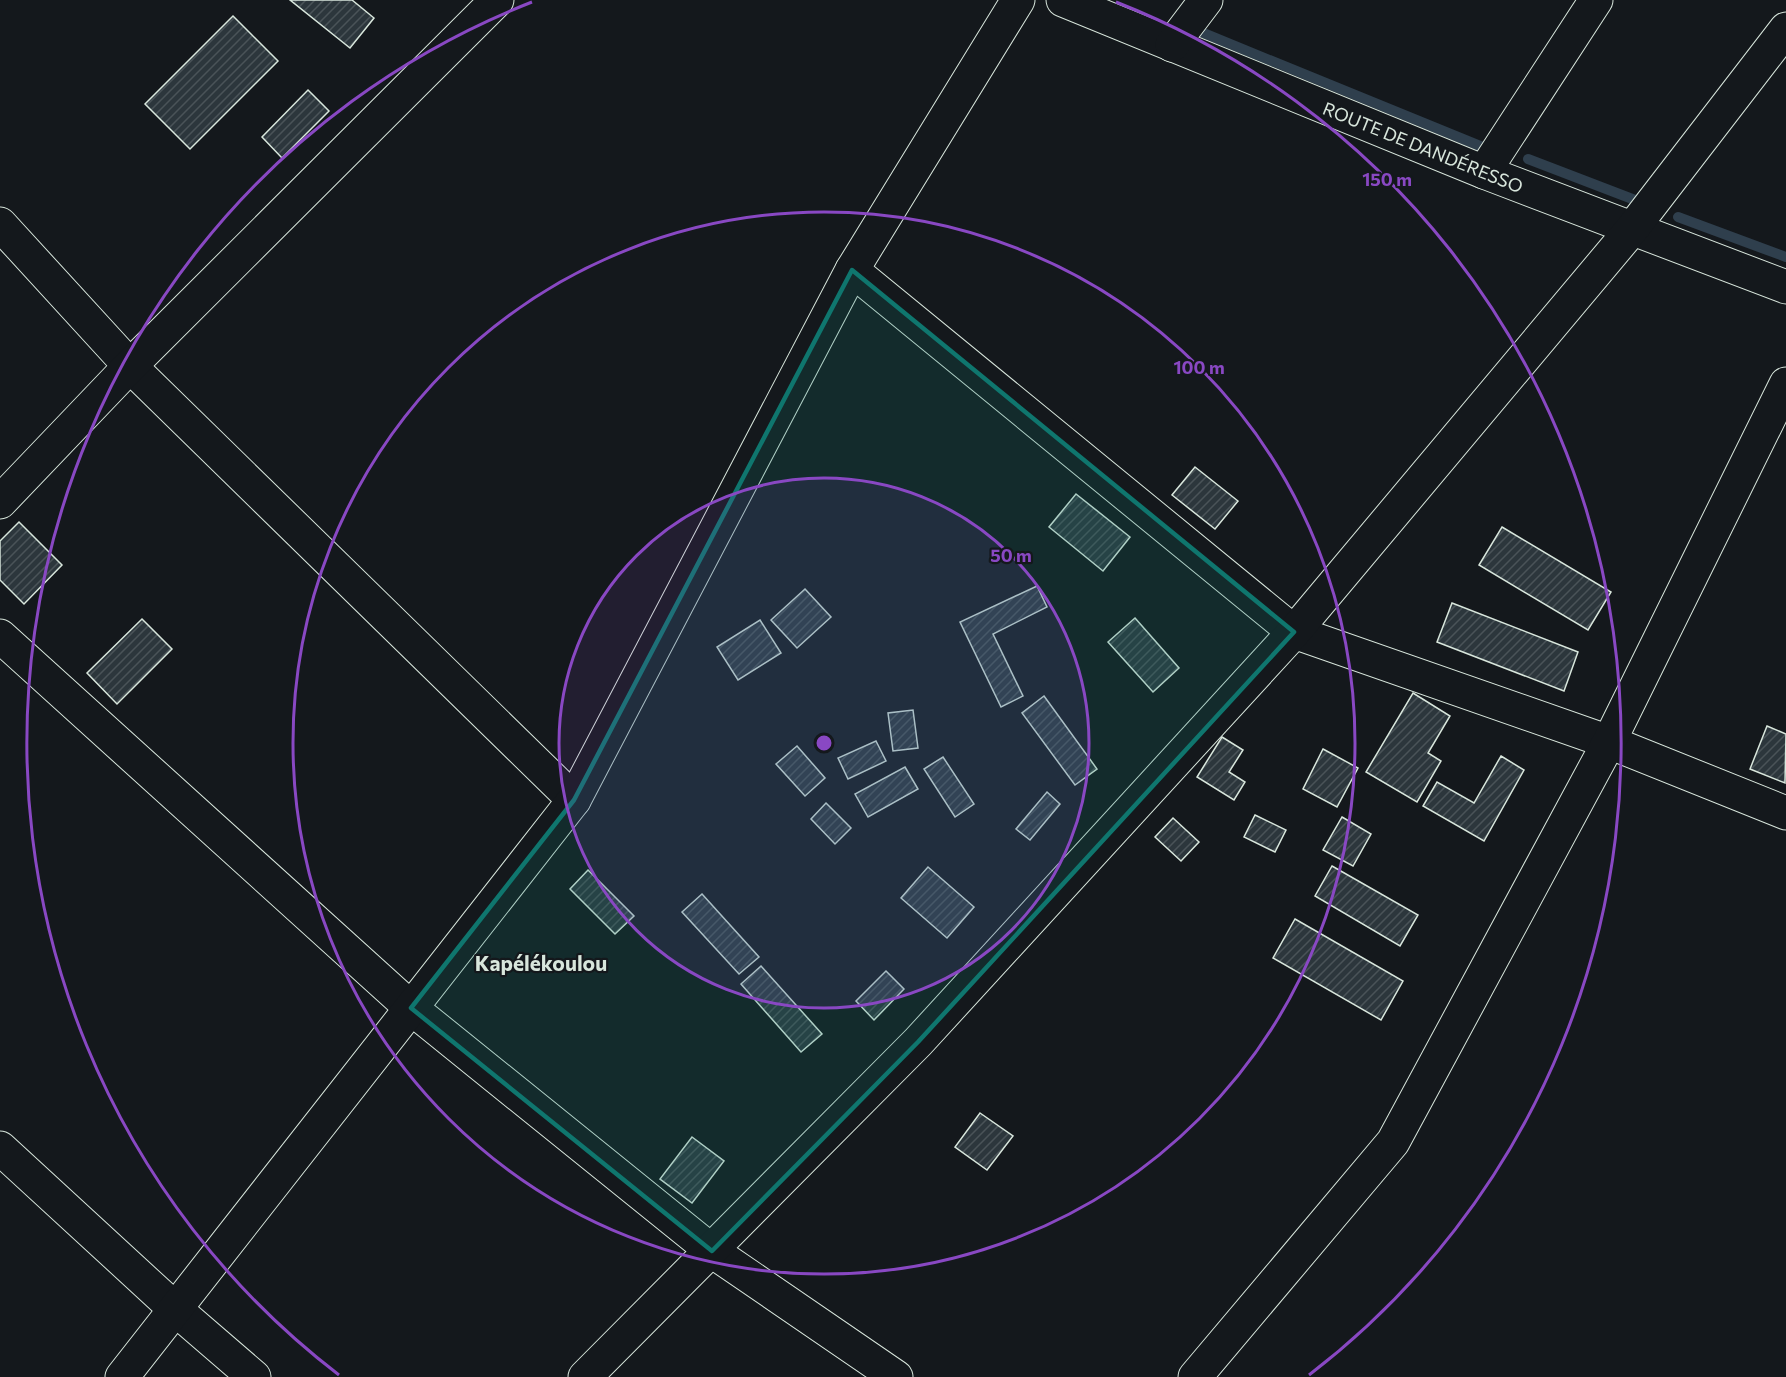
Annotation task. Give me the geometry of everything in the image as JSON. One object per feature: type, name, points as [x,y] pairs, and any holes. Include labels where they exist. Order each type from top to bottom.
[{"type":"street","points":[[0,502],[130,366],[497,0]]},
{"type":"street","points":[[122,1377],[574,800],[852,270],[1018,0]]},
{"type":"street","name":"ROUTE DE DANDÉRESSO","points":[[1063,0],[1484,172],[1786,287]]},
{"type":"street","points":[[1172,45],[1206,0]]},
{"type":"street","points":[[1484,172],[1596,0]]},
{"type":"street","points":[[585,1377],[918,1042],[1294,632],[1632,229],[1786,29]]},
{"type":"street","points":[[0,224],[130,366],[574,800]]},
{"type":"street","points":[[852,270],[1294,632],[1609,742],[1786,813]]},
{"type":"street","points":[[1195,1377],[1393,1142],[1609,742],[1786,384]]},
{"type":"street","points":[[0,636],[411,1008],[712,1251],[896,1377]]},
{"type":"street","points":[[0,1148],[174,1308],[254,1377]]},
{"type":"highlighted area","points":[[852,270],[1294,632],[918,1042],[712,1251],[411,1008],[574,800]]},
{"type":"building","points":[[290,0],[352,0],[374,18],[350,48]]},
{"type":"building","points":[[233,16],[278,61],[190,149],[145,104]]},
{"type":"building","points":[[308,90],[329,111],[282,158],[262,137]]},
{"type":"building","points":[[1195,467],[1238,501],[1215,529],[1172,495]]},
{"type":"building","points":[[1076,494],[1130,537],[1103,571],[1049,527]]},
{"type":"building","points":[[19,522],[62,565],[24,604],[0,580],[0,541]]},
{"type":"building","points":[[1502,527],[1611,592],[1588,630],[1479,565]]},
{"type":"building","points":[[1037,586],[1047,607],[993,634],[1023,696],[1001,707],[960,622]]},
{"type":"building","points":[[805,589],[831,617],[797,648],[771,620]]},
{"type":"building","points":[[1452,603],[1578,652],[1564,691],[1437,642]]},
{"type":"building","points":[[1135,618],[1179,668],[1153,692],[1108,642]]},
{"type":"building","points":[[142,619],[172,649],[117,704],[87,673]]},
{"type":"building","points":[[760,620],[781,653],[738,680],[717,647]]},
{"type":"building","points":[[1413,693],[1450,716],[1428,753],[1441,761],[1417,802],[1366,772]]},
{"type":"building","points":[[1044,696],[1097,769],[1075,785],[1022,713]]},
{"type":"building","points":[[913,710],[918,748],[893,751],[888,713]]},
{"type":"building","points":[[1767,726],[1786,734],[1785,783],[1750,769]]},
{"type":"building","points":[[1222,737],[1243,750],[1229,772],[1245,782],[1234,800],[1197,777]]},
{"type":"building","points":[[876,741],[886,761],[848,779],[838,758]]},
{"type":"building","points":[[797,746],[825,778],[805,796],[776,764]]},
{"type":"building","points":[[1323,749],[1358,768],[1337,807],[1303,789]]},
{"type":"building","points":[[1501,756],[1524,770],[1484,841],[1423,806],[1437,782],[1474,803]]},
{"type":"building","points":[[943,757],[974,804],[955,817],[924,769]]},
{"type":"building","points":[[905,767],[918,789],[868,817],[855,794]]},
{"type":"building","points":[[1047,792],[1060,804],[1030,840],[1016,829]]},
{"type":"building","points":[[826,803],[851,828],[835,844],[811,819]]},
{"type":"building","points":[[1255,815],[1286,830],[1275,852],[1244,837]]},
{"type":"building","points":[[1342,817],[1371,834],[1353,866],[1323,850]]},
{"type":"building","points":[[1173,818],[1199,842],[1181,861],[1155,837]]},
{"type":"building","points":[[1332,866],[1418,915],[1400,946],[1315,896]]},
{"type":"building","points":[[928,867],[974,907],[947,938],[901,898]]},
{"type":"building","points":[[588,870],[634,916],[615,934],[570,889]]},
{"type":"building","points":[[702,894],[759,957],[739,974],[682,912]]},
{"type":"building","points":[[1295,919],[1403,981],[1381,1020],[1273,958]]},
{"type":"building","points":[[761,966],[822,1034],[801,1052],[741,984]]},
{"type":"building","points":[[886,971],[904,989],[874,1020],[856,1001]]},
{"type":"building","points":[[980,1113],[1013,1136],[987,1170],[955,1147]]},
{"type":"building","points":[[692,1137],[724,1161],[692,1203],[660,1179]]},
{"type":"waterway","points":[[1196,30],[1485,148]]},
{"type":"waterway","points":[[1528,159],[1635,200]]},
{"type":"waterway","points":[[1678,217],[1786,257]]},
{"type":"district","name":"Kapélékoulou","points":[[541,962]]}]
